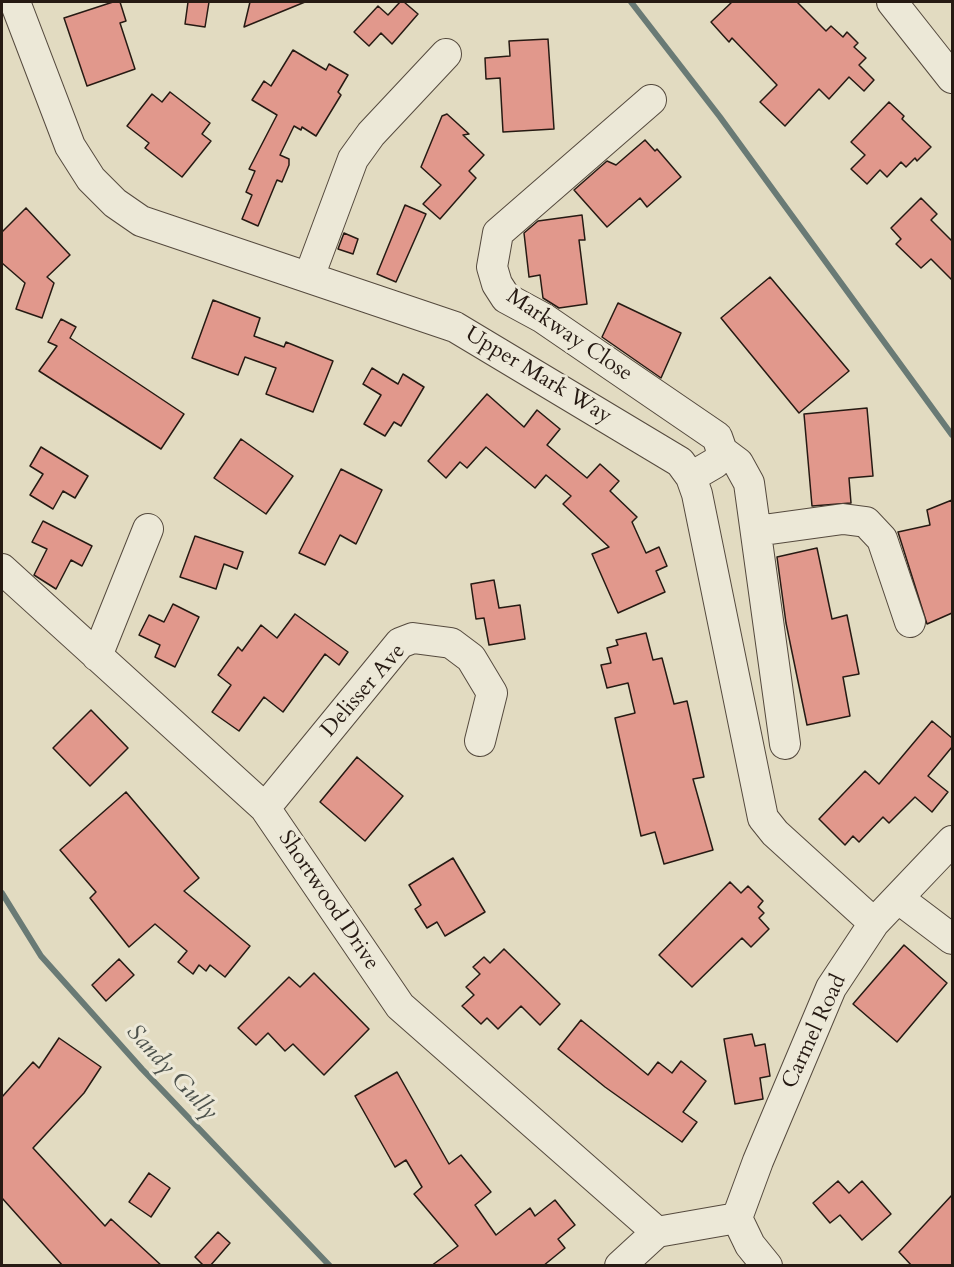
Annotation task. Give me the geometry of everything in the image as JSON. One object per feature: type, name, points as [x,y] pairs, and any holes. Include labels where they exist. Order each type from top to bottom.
[{"type":"street","name":"Upper Mark Way","points":[[15,2],[70,146],[92,179],[115,203],[141,221],[454,327],[680,462],[691,477],[697,494],[763,818],[775,833],[874,923]]},
{"type":"street","points":[[892,2],[952,78]]},
{"type":"street","points":[[309,277],[353,159],[371,134],[446,54]]},
{"type":"street","name":"Markway Close","points":[[651,100],[498,233],[492,267],[497,284],[506,298],[543,318],[717,437],[722,451],[745,471],[749,483],[786,744]]},
{"type":"street","points":[[691,477],[715,464],[722,451]]},
{"type":"street","points":[[756,531],[843,519],[866,522],[882,539],[910,622]]},
{"type":"street","points":[[97,656],[148,529]]},
{"type":"street","name":"Shortwood Drive","points":[[2,569],[265,808],[400,1006],[657,1232]]},
{"type":"street","name":"Delisser Ave","points":[[265,808],[400,643],[413,638],[451,643],[471,658],[492,693],[480,741]]},
{"type":"street","name":"Carmel Road","points":[[737,1218],[758,1161],[831,988],[874,923],[952,841]]},
{"type":"street","points":[[899,899],[952,939]]},
{"type":"street","points":[[620,1266],[657,1232],[737,1218],[750,1245],[766,1266]]},
{"type":"building","points":[[113,2],[120,2],[126,21],[120,23],[135,69],[87,86],[64,18]]},
{"type":"building","points":[[188,2],[209,2],[205,27],[185,24]]},
{"type":"building","points":[[250,2],[305,2],[244,27]]},
{"type":"building","points":[[400,2],[404,2],[418,14],[392,44],[381,33],[369,46],[354,32],[378,6],[388,15]]},
{"type":"building","points":[[732,2],[797,2],[826,31],[831,26],[843,37],[847,32],[858,43],[854,47],[866,58],[859,65],[874,80],[864,91],[849,77],[829,99],[819,89],[785,126],[760,102],[777,85],[732,38],[729,42],[711,22]]},
{"type":"building","points":[[548,39],[554,129],[503,132],[500,78],[486,79],[485,58],[510,56],[509,41]]},
{"type":"building","points":[[293,50],[326,70],[329,64],[348,75],[338,92],[341,95],[316,136],[302,127],[301,130],[294,126],[280,155],[289,159],[289,165],[282,182],[277,180],[258,226],[242,219],[252,195],[246,192],[255,171],[249,169],[277,115],[252,100],[264,81],[271,86]]},
{"type":"building","points":[[170,92],[210,123],[202,134],[211,141],[182,177],[145,148],[149,143],[127,126],[152,94],[162,102]]},
{"type":"building","points":[[889,102],[904,116],[902,119],[931,147],[917,161],[915,158],[906,167],[901,162],[887,177],[880,170],[867,184],[851,169],[865,155],[851,142]]},
{"type":"building","points":[[447,114],[469,134],[463,135],[484,155],[469,171],[476,178],[440,219],[423,204],[441,185],[421,167],[442,116]]},
{"type":"building","points":[[645,140],[655,151],[657,149],[681,177],[647,207],[640,198],[607,227],[574,190],[607,161],[616,165]]},
{"type":"building","points":[[921,198],[937,214],[931,220],[952,241],[952,280],[931,259],[921,268],[896,244],[901,239],[891,228]]},
{"type":"building","points":[[405,205],[426,214],[396,282],[377,274]]},
{"type":"building","points":[[26,208],[70,255],[47,277],[54,283],[42,318],[16,309],[25,283],[2,263],[2,232]]},
{"type":"building","points":[[582,215],[585,240],[579,240],[587,304],[559,308],[543,298],[540,275],[529,277],[524,233],[538,221]]},
{"type":"building","points":[[344,233],[358,239],[353,254],[338,249]]},
{"type":"building","points":[[770,277],[849,371],[799,413],[721,318]]},
{"type":"building","points":[[213,300],[260,318],[254,336],[284,347],[286,342],[333,361],[313,412],[266,394],[276,368],[245,357],[238,375],[192,358]]},
{"type":"building","points":[[618,303],[681,333],[661,378],[602,337]]},
{"type":"building","points":[[61,319],[76,327],[70,338],[184,414],[161,449],[39,371],[57,346],[48,342]]},
{"type":"building","points":[[372,368],[398,384],[403,374],[424,387],[401,426],[394,422],[385,436],[364,424],[381,395],[363,384]]},
{"type":"building","points":[[487,394],[524,427],[537,410],[560,429],[547,445],[587,478],[600,464],[619,481],[610,491],[637,517],[632,522],[646,553],[659,547],[667,566],[656,571],[665,592],[618,613],[592,554],[609,547],[563,504],[571,496],[546,475],[535,488],[486,447],[467,468],[460,462],[446,478],[428,461]]},
{"type":"building","points":[[867,408],[873,476],[849,478],[851,503],[812,506],[804,414]]},
{"type":"building","points":[[241,439],[293,476],[266,514],[214,478]]},
{"type":"building","points":[[41,447],[88,476],[75,498],[63,491],[53,509],[30,495],[43,474],[30,466]]},
{"type":"building","points":[[341,469],[382,490],[356,544],[340,535],[325,565],[299,553]]},
{"type":"building","points":[[952,500],[952,613],[927,624],[898,532],[930,525],[927,510]]},
{"type":"building","points":[[43,521],[92,546],[82,566],[71,560],[56,589],[34,575],[47,549],[32,542]]},
{"type":"building","points":[[195,536],[243,552],[237,569],[224,564],[216,589],[180,577]]},
{"type":"building","points":[[817,548],[832,619],[847,615],[859,674],[843,677],[850,716],[807,725],[786,623],[777,557]]},
{"type":"building","points":[[494,580],[499,608],[520,605],[525,639],[489,645],[484,618],[476,619],[471,584]]},
{"type":"building","points":[[173,604],[199,617],[175,667],[155,657],[160,645],[139,635],[149,615],[164,622]]},
{"type":"building","points":[[295,614],[348,652],[339,665],[325,654],[283,712],[264,697],[239,731],[212,712],[231,685],[218,675],[238,647],[242,651],[261,625],[277,638]]},
{"type":"building","points":[[646,633],[653,660],[662,658],[674,704],[687,701],[704,777],[693,779],[713,850],[664,864],[655,832],[641,836],[615,718],[635,713],[628,683],[607,688],[601,665],[611,663],[607,648],[618,645],[616,640]]},
{"type":"building","points":[[91,710],[128,748],[90,786],[53,748]]},
{"type":"building","points":[[932,721],[952,738],[952,747],[928,776],[948,792],[932,812],[915,797],[889,823],[883,817],[859,842],[853,836],[845,845],[819,819],[865,771],[879,784]]},
{"type":"building","points":[[357,757],[403,796],[365,841],[320,802]]},
{"type":"building","points":[[126,792],[199,878],[184,891],[250,946],[225,977],[210,965],[206,971],[199,965],[193,974],[178,962],[187,951],[155,924],[129,947],[90,898],[96,892],[60,850]]},
{"type":"building","points":[[453,858],[485,912],[445,936],[437,922],[427,928],[415,909],[421,905],[409,885]]},
{"type":"building","points":[[730,882],[741,893],[748,886],[763,901],[758,907],[764,913],[759,918],[769,929],[751,947],[742,938],[692,987],[659,955]]},
{"type":"building","points":[[904,945],[947,983],[897,1042],[853,1004]]},
{"type":"building","points":[[504,949],[560,1004],[540,1025],[521,1006],[498,1029],[487,1018],[481,1024],[462,1006],[474,995],[466,987],[480,974],[473,967],[484,957],[490,963]]},
{"type":"building","points":[[119,959],[134,975],[106,1001],[92,985]]},
{"type":"building","points":[[314,973],[369,1029],[324,1075],[293,1044],[285,1051],[268,1033],[256,1045],[238,1028],[289,977],[300,987]]},
{"type":"building","points":[[581,1020],[648,1075],[658,1062],[672,1073],[681,1061],[706,1081],[683,1112],[697,1122],[682,1142],[605,1087],[558,1049]]},
{"type":"building","points":[[752,1034],[755,1046],[765,1044],[770,1076],[760,1078],[763,1099],[735,1104],[724,1039]]},
{"type":"building","points":[[59,1038],[101,1067],[84,1093],[33,1148],[105,1226],[111,1219],[162,1266],[63,1266],[2,1198],[2,1097],[33,1062],[39,1068]]},
{"type":"building","points":[[397,1072],[449,1164],[461,1155],[491,1192],[475,1205],[496,1235],[530,1208],[535,1216],[555,1200],[575,1225],[558,1239],[565,1248],[543,1266],[431,1266],[458,1246],[414,1194],[422,1187],[406,1160],[395,1167],[355,1096]]},
{"type":"building","points":[[149,1173],[170,1188],[151,1217],[129,1202]]},
{"type":"building","points":[[838,1181],[849,1193],[862,1181],[891,1214],[862,1240],[840,1215],[830,1223],[813,1203]]},
{"type":"building","points":[[952,1195],[952,1266],[912,1266],[899,1252]]},
{"type":"building","points":[[218,1232],[230,1243],[210,1266],[204,1266],[195,1257]]},
{"type":"waterway","points":[[631,2],[720,117],[952,435]]},
{"type":"waterway","name":"Sandy Gully","points":[[2,893],[41,956],[142,1069],[330,1266]]}]
